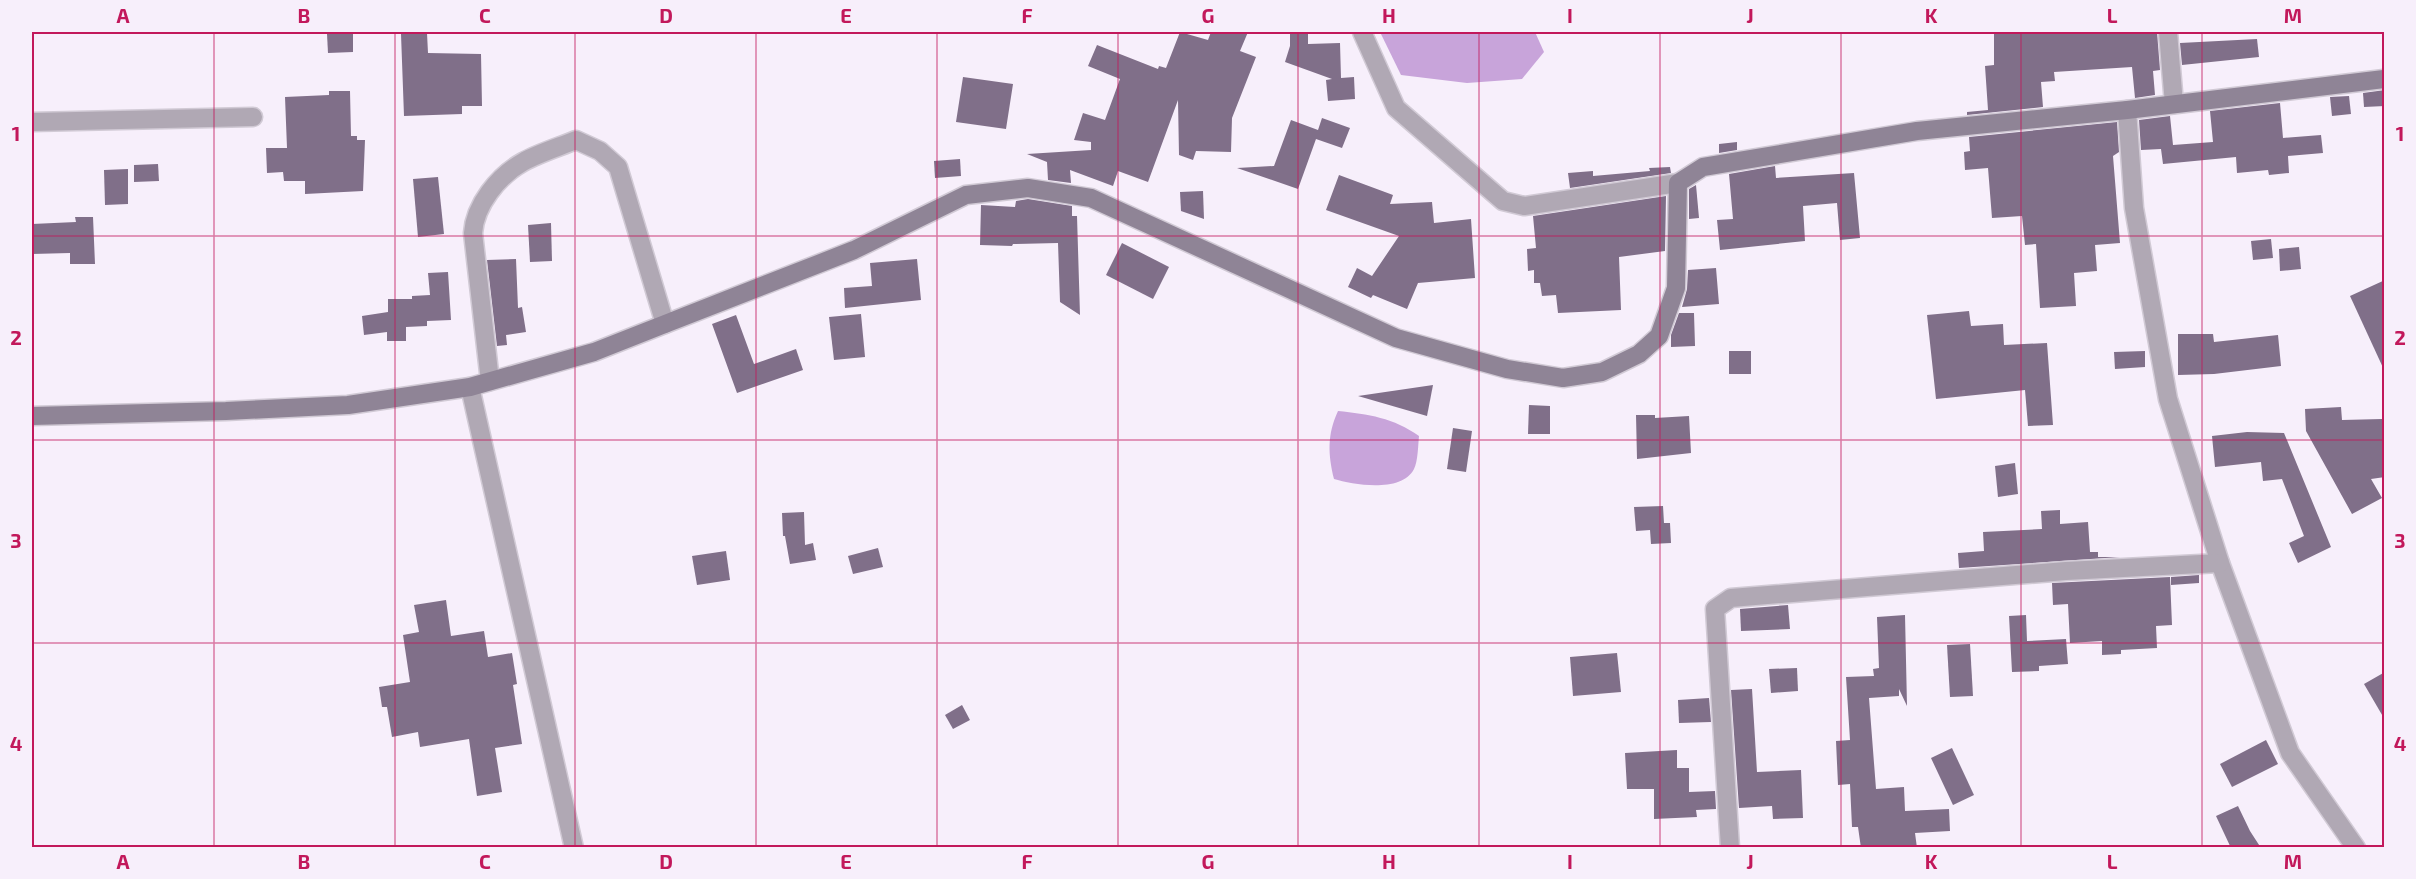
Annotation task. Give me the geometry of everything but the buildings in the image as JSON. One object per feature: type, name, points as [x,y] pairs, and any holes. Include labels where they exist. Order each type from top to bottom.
[{"type":"main road","points":[[32,416],[348,405],[470,387],[594,352],[854,250],[966,195],[1028,188],[1091,198],[1396,338],[1507,369],[1563,378],[1592,374],[1602,372],[1639,354],[1659,336],[1676,288],[1678,183],[1703,167],[1917,131],[2174,105],[2385,79]]},
{"type":"street","points":[[1362,32],[1396,108],[1503,201],[1524,206],[1678,183]]},
{"type":"street","points":[[2168,32],[2174,105]]},
{"type":"street","points":[[2127,110],[2134,208],[2168,399],[2220,563],[2290,753],[2356,848]]},
{"type":"street","points":[[32,122],[254,117]]},
{"type":"street","points":[[490,381],[473,233],[474,218],[481,204],[499,183],[522,162],[576,140],[600,151],[618,167],[665,324]]},
{"type":"street","points":[[470,387],[574,848]]},
{"type":"street","points":[[1730,848],[1715,609],[1721,603],[1731,598],[2054,572],[2220,563]]},
{"type":"shaded area","points":[[1380,32],[1535,32],[1544,52],[1522,79],[1467,83],[1401,75]]},
{"type":"shaded area","points":[[1338,411],[1380,418],[1400,425],[1419,436],[1415,466],[1408,477],[1399,482],[1377,485],[1334,479],[1330,445],[1332,428]]}]
